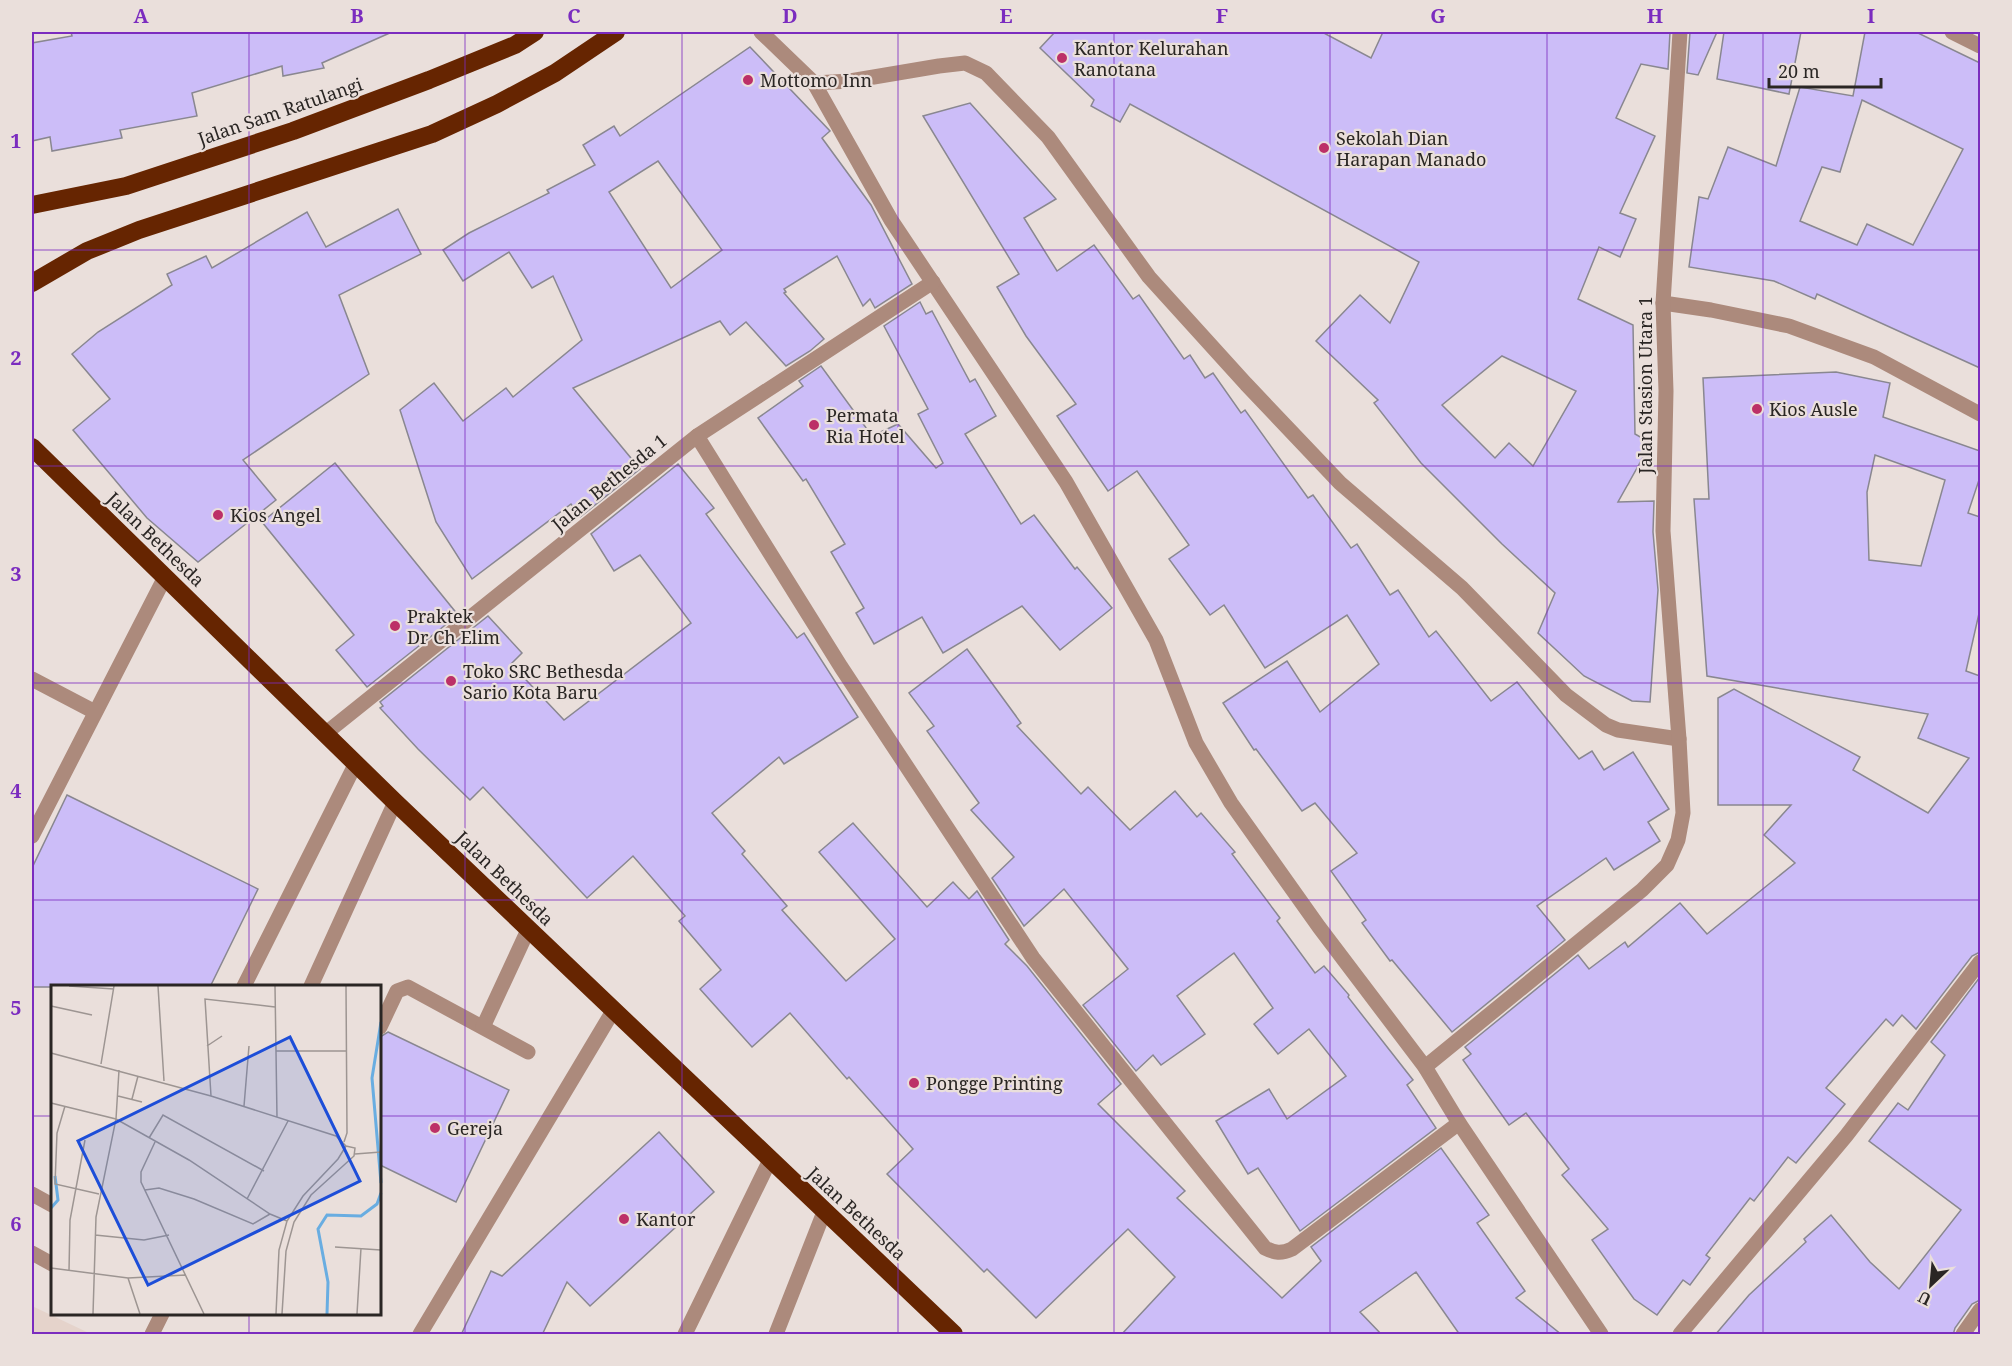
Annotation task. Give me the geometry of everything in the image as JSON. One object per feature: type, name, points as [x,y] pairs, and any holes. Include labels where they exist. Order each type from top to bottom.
[{"type":"highway","name":"Jalan Sam Ratulangi","points":[[32,205],[126,186],[293,131],[429,80],[514,45],[535,32]]},
{"type":"highway","points":[[32,283],[87,251],[139,230],[432,134],[497,104],[555,72],[616,32]]},
{"type":"highway","name":"Jalan Bethesda","points":[[32,447],[395,802],[954,1335]]},
{"type":"street","points":[[761,32],[814,83],[891,220],[1066,482],[1155,640],[1196,743],[1231,803],[1319,927],[1425,1067],[1601,1335]]},
{"type":"street","name":"Jalan Stasion Utara 1","points":[[1425,1067],[1642,890],[1667,865],[1678,840],[1683,813],[1663,531],[1666,391],[1663,303],[1680,32]]},
{"type":"street","points":[[1952,32],[1980,46]]},
{"type":"street","points":[[814,83],[850,81],[965,63],[986,73],[1048,137],[1149,277],[1340,483],[1462,588],[1566,695],[1587,711],[1606,725],[1618,730],[1679,739]]},
{"type":"street","name":"Jalan Bethesda 1","points":[[326,733],[697,436],[933,282]]},
{"type":"street","points":[[1663,303],[1789,326],[1874,357],[1980,414]]},
{"type":"street","points":[[697,436],[841,667],[1033,958],[1265,1248],[1284,1253],[1292,1249],[1460,1123]]},
{"type":"street","points":[[32,836],[165,577]]},
{"type":"street","points":[[32,679],[95,712]]},
{"type":"street","points":[[245,985],[356,763]]},
{"type":"street","points":[[312,985],[395,802]]},
{"type":"street","points":[[483,1027],[528,930]]},
{"type":"street","points":[[1680,1335],[1846,1136],[1980,962]]},
{"type":"street","points":[[381,1025],[397,991],[408,987],[528,1052]]},
{"type":"street","points":[[420,1335],[613,1011]]},
{"type":"street","points":[[685,1335],[770,1160]]},
{"type":"street","points":[[32,1194],[51,1204]]},
{"type":"street","points":[[776,1335],[824,1212]]},
{"type":"street","points":[[32,1253],[51,1263]]},
{"type":"street","points":[[1963,1335],[1980,1310]]},
{"type":"street","points":[[152,1335],[159,1315]]},
{"type":"shaded area","points":[[32,1306],[91,1334],[32,1334]]},
{"type":"building","points":[[71,32],[392,32],[322,63],[324,68],[283,76],[282,66],[192,93],[197,116],[120,130],[122,138],[52,151],[50,137],[32,141],[32,43],[72,36]]},
{"type":"building","points":[[1055,32],[1322,32],[1371,58],[1383,32],[1670,32],[1668,69],[1641,64],[1616,118],[1655,136],[1620,213],[1636,219],[1620,257],[1599,247],[1578,299],[1633,325],[1635,434],[1651,443],[1618,502],[1654,501],[1653,532],[1658,590],[1650,702],[1632,701],[1584,676],[1538,633],[1555,593],[1421,463],[1374,403],[1378,400],[1316,341],[1360,295],[1390,323],[1419,262],[1130,104],[1120,122],[1091,106],[1094,100],[1040,48]],"holes":[[[1502,356],[1576,391],[1533,466],[1509,443],[1495,458],[1442,405]]]},
{"type":"building","points":[[1690,32],[1717,32],[1698,75],[1687,73]]},
{"type":"building","points":[[1724,32],[1801,32],[1789,94],[1717,79]]},
{"type":"building","points":[[1865,32],[1916,32],[1980,63],[1980,368],[1817,294],[1815,299],[1774,281],[1689,267],[1699,197],[1708,199],[1728,147],[1776,166],[1800,87],[1853,96]],"holes":[[[1862,100],[1963,149],[1913,245],[1867,224],[1857,245],[1800,221],[1822,167],[1840,172]]]},
{"type":"building","points":[[750,47],[830,131],[822,138],[871,205],[912,284],[875,308],[870,299],[863,306],[837,256],[784,289],[786,292],[784,293],[824,339],[786,366],[746,322],[730,335],[720,321],[573,388],[640,469],[580,517],[571,504],[472,579],[436,522],[400,410],[434,383],[463,421],[506,388],[513,397],[582,340],[553,276],[532,288],[509,252],[463,281],[443,250],[469,233],[549,193],[547,190],[595,165],[583,145],[614,126],[620,136]],"holes":[[[658,161],[722,250],[671,288],[609,192]]]},
{"type":"building","points":[[970,103],[1056,199],[1024,218],[1057,271],[1094,245],[1133,299],[1139,295],[1184,359],[1190,355],[1205,378],[1213,373],[1241,413],[1245,410],[1308,498],[1313,495],[1351,548],[1357,544],[1390,595],[1398,590],[1429,637],[1436,631],[1491,701],[1517,682],[1579,759],[1592,751],[1604,770],[1633,752],[1669,809],[1648,822],[1660,841],[1614,870],[1606,858],[1537,906],[1565,940],[1452,1032],[1392,960],[1390,961],[1362,923],[1366,920],[1331,871],[1357,853],[1315,803],[1302,811],[1256,749],[1254,750],[1223,703],[1287,661],[1320,712],[1379,664],[1347,615],[1265,668],[1224,605],[1210,615],[1169,559],[1189,545],[1137,471],[1108,491],[1057,416],[1076,404],[1026,336],[997,287],[1019,274],[923,116]]},
{"type":"building","points":[[398,209],[421,254],[339,295],[369,374],[243,460],[276,500],[198,562],[147,518],[73,430],[110,399],[72,354],[98,332],[172,285],[167,274],[206,256],[212,268],[307,212],[326,247]]},
{"type":"building","points":[[920,302],[926,314],[932,311],[970,382],[975,379],[996,416],[965,434],[1021,524],[1034,515],[1075,569],[1077,567],[1112,608],[1060,650],[1022,606],[943,653],[922,617],[874,644],[856,613],[864,608],[831,552],[845,544],[806,479],[803,481],[758,418],[803,386],[799,381],[821,366],[872,436],[898,424],[936,468],[943,463],[918,414],[928,409],[884,326]]},
{"type":"building","points":[[1836,372],[1890,383],[1883,417],[1980,451],[1980,477],[1968,513],[1980,517],[1980,609],[1966,671],[1980,676],[1980,952],[1972,956],[1916,1029],[1902,1015],[1893,1026],[1886,1019],[1826,1088],[1845,1104],[1796,1163],[1788,1157],[1754,1201],[1750,1198],[1706,1255],[1710,1258],[1690,1285],[1683,1280],[1657,1315],[1634,1299],[1592,1240],[1608,1229],[1562,1175],[1569,1169],[1526,1113],[1509,1125],[1463,1060],[1471,1054],[1465,1047],[1578,955],[1589,969],[1625,942],[1628,947],[1680,903],[1707,934],[1795,863],[1764,835],[1791,805],[1718,805],[1718,698],[1734,689],[1860,757],[1853,770],[1928,813],[1969,758],[1918,738],[1928,714],[1707,676],[1694,499],[1709,499],[1703,378]],"holes":[[[1875,455],[1945,480],[1921,566],[1869,560],[1867,492]]]},
{"type":"building","points":[[335,463],[458,615],[367,687],[336,650],[354,635],[262,522]]},
{"type":"building","points":[[678,464],[714,508],[706,514],[797,638],[804,633],[858,717],[784,764],[779,757],[712,813],[745,851],[742,854],[787,906],[782,910],[846,981],[895,939],[819,852],[853,823],[927,907],[953,882],[969,899],[977,891],[1009,940],[1005,944],[1027,966],[1121,1084],[1098,1104],[1185,1191],[1177,1198],[1282,1298],[1321,1261],[1311,1247],[1441,1148],[1489,1215],[1477,1223],[1525,1291],[1516,1298],[1562,1335],[1460,1335],[1416,1272],[1360,1312],[1382,1335],[1121,1335],[1175,1277],[1128,1229],[1036,1318],[987,1269],[984,1272],[887,1174],[913,1149],[849,1077],[847,1079],[790,1013],[752,1047],[700,989],[721,970],[679,921],[685,916],[633,856],[587,898],[483,787],[470,800],[418,749],[380,708],[383,706],[380,702],[488,616],[522,653],[511,664],[564,720],[691,623],[640,555],[614,571],[591,534]]},
{"type":"building","points":[[967,649],[1021,723],[1017,726],[1081,794],[1088,787],[1130,830],[1175,791],[1197,817],[1201,813],[1235,852],[1232,854],[1280,918],[1277,921],[1315,973],[1324,966],[1349,995],[1348,997],[1413,1080],[1407,1085],[1436,1128],[1300,1231],[1258,1168],[1248,1174],[1216,1121],[1269,1089],[1287,1119],[1346,1076],[1309,1029],[1278,1054],[1254,1024],[1273,1008],[1234,953],[1177,996],[1205,1034],[1161,1065],[1153,1055],[1136,1071],[1083,1005],[1128,969],[1064,889],[1024,926],[992,878],[1014,857],[971,810],[979,803],[927,731],[934,726],[909,693]]},
{"type":"building","points":[[67,795],[258,889],[211,985],[32,987],[32,868]]},
{"type":"building","points":[[1980,977],[1980,1300],[1972,1304],[1955,1328],[1953,1335],[1715,1335],[1749,1295],[1806,1242],[1804,1239],[1831,1215],[1870,1262],[1899,1289],[1961,1210],[1869,1141],[1898,1103],[1908,1110],[1945,1055],[1931,1042]]},
{"type":"building","name":"Gereja","points":[[388,1032],[509,1090],[456,1202],[381,1165],[381,1036]]},
{"type":"building","name":"Kantor","points":[[659,1132],[714,1192],[590,1306],[567,1282],[542,1335],[461,1335],[491,1271],[502,1276]]},
{"type":"place","name":"Kantor Kelurahan Ranotana","points":[[1062,58]]},
{"type":"place","name":"Mottomo Inn","points":[[748,80]]},
{"type":"place","name":"Sekolah Dian Harapan Manado","points":[[1324,148]]},
{"type":"place","name":"Kios Ausle","points":[[1757,409]]},
{"type":"place","name":"Permata Ria Hotel","points":[[814,425]]},
{"type":"place","name":"Kios Angel","points":[[218,515]]},
{"type":"place","name":"Praktek Dr Ch Elim","points":[[395,626]]},
{"type":"place","name":"Toko SRC Bethesda Sario Kota Baru","points":[[451,681]]},
{"type":"place","name":"Pongge Printing","points":[[914,1083]]},
{"type":"place","name":"Gereja","points":[[435,1128]]},
{"type":"place","name":"Kantor","points":[[624,1219]]}]
